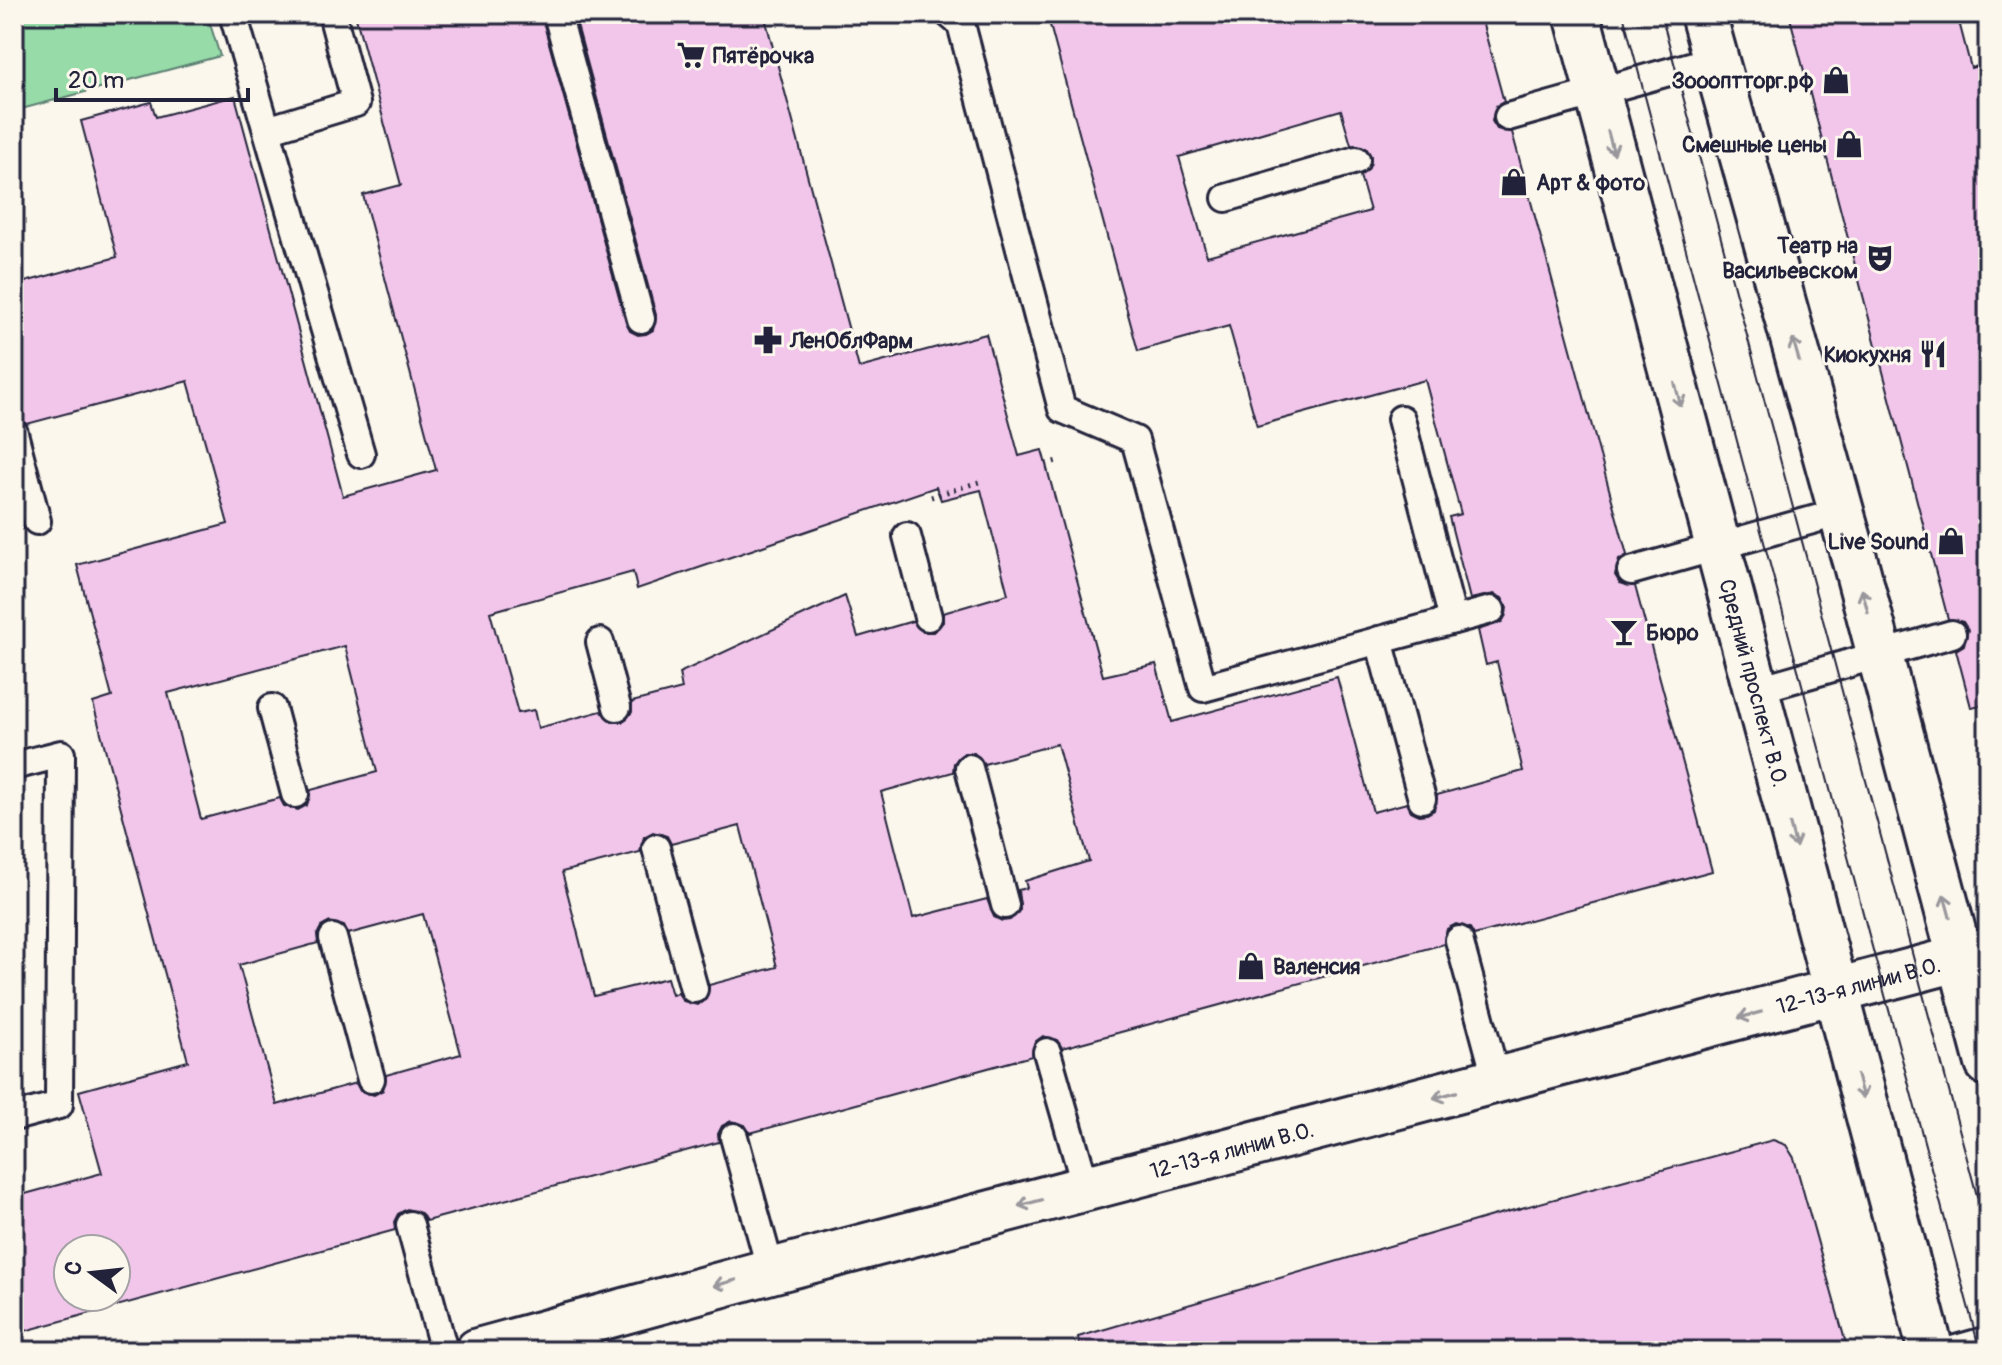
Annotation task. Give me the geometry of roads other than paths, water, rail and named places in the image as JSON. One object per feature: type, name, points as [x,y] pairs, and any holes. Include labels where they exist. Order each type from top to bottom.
[{"type":"main road","points":[[1703,14],[1880,654],[1974,955],[1988,1063]]},
{"type":"main road","name":"Средний проспект В.О.","points":[[1582,15],[1598,92],[1931,1351]]},
{"type":"main road","name":"12-13-я линии В.О.","points":[[478,1351],[1974,955]]},
{"type":"lane","points":[[233,14],[361,454]]},
{"type":"lane","points":[[267,130],[356,103],[332,14]]},
{"type":"lane","points":[[557,14],[641,319]]},
{"type":"lane","points":[[949,14],[961,24],[1062,409],[1135,440],[1203,688],[1491,610]]},
{"type":"lane","points":[[1508,117],[1715,59]]},
{"type":"lane","points":[[1226,198],[1356,160]]},
{"type":"lane","points":[[1401,419],[1453,620]]},
{"type":"lane","points":[[14,433],[37,521]]},
{"type":"lane","points":[[1631,571],[1841,512]]},
{"type":"lane","points":[[907,536],[928,617]]},
{"type":"lane","points":[[1755,690],[1952,634]]},
{"type":"lane","points":[[1379,640],[1422,799]]},
{"type":"lane","points":[[600,642],[617,707]]},
{"type":"lane","points":[[272,708],[295,794]]},
{"type":"lane","points":[[14,766],[61,754],[59,1105],[14,1117]]},
{"type":"lane","points":[[969,768],[1005,905]]},
{"type":"lane","points":[[656,848],[694,989]]},
{"type":"lane","points":[[333,938],[371,1079]]},
{"type":"lane","points":[[1459,940],[1497,1081]]},
{"type":"lane","points":[[1047,1052],[1086,1188]]},
{"type":"lane","points":[[734,1137],[771,1271]]},
{"type":"lane","points":[[410,1225],[444,1351]]},
{"type":"lane","points":[[1949,1351],[1988,1340]]},
{"type":"tram line","points":[[1623,14],[1980,1351]]},
{"type":"tram line","points":[[1661,14],[1988,1237]]},
{"type":"place","name":"Пятёрочка","points":[[691,55]]},
{"type":"place","name":"Зоооптторг.рф","points":[[1836,80]]},
{"type":"place","name":"Смешные цены","points":[[1849,144]]},
{"type":"place","name":"Арт & фото","points":[[1514,182]]},
{"type":"place","name":"Театр на Васильевском","points":[[1880,258]]},
{"type":"place","name":"ЛенОблФарм","points":[[768,340]]},
{"type":"place","name":"Киокухня","points":[[1933,354]]},
{"type":"place","name":"Live Sound","points":[[1951,541]]},
{"type":"place","name":"Бюро","points":[[1624,632]]},
{"type":"place","name":"Валенсия","points":[[1251,966]]}]
